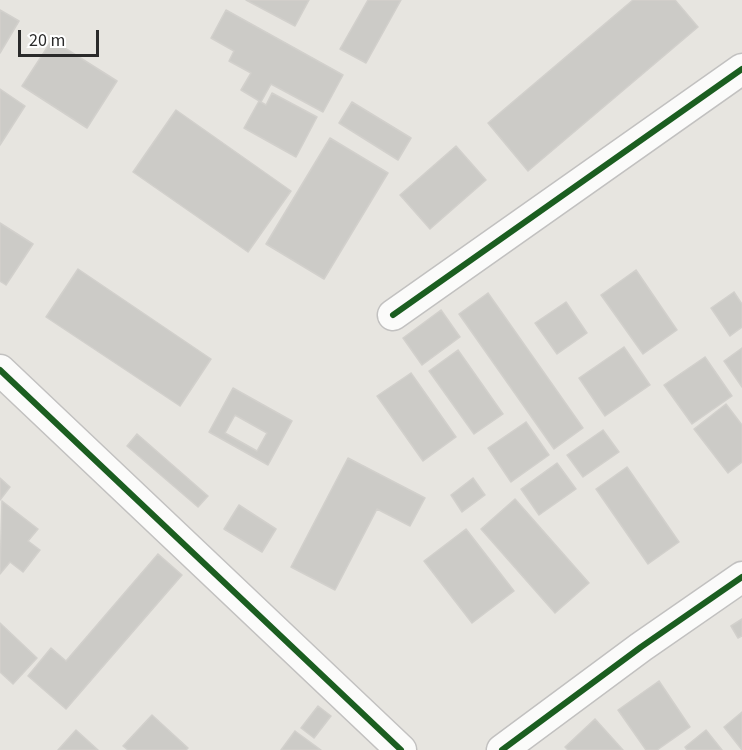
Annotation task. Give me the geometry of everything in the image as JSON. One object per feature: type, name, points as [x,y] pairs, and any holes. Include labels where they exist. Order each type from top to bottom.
[{"type":"street","points":[[393,315],[742,69]]},
{"type":"street","points":[[0,370],[401,750]]},
{"type":"street","points":[[502,750],[641,647],[742,577]]},
{"type":"building","points":[[246,0],[309,0],[295,26]]},
{"type":"building","points":[[368,0],[401,0],[366,63],[340,49]]},
{"type":"building","points":[[633,0],[675,0],[698,27],[528,171],[488,123]]},
{"type":"building","points":[[0,10],[19,21],[0,53]]},
{"type":"building","points":[[226,10],[343,75],[323,112],[271,84],[261,102],[241,90],[251,73],[229,61],[234,51],[211,38]]},
{"type":"building","points":[[52,40],[117,81],[87,128],[22,86]]},
{"type":"building","points":[[0,89],[25,106],[0,145]]},
{"type":"building","points":[[272,93],[317,117],[296,157],[244,128],[259,101],[266,105]]},
{"type":"building","points":[[352,102],[411,138],[398,160],[339,123]]},
{"type":"building","points":[[176,110],[291,191],[248,252],[133,172]]},
{"type":"building","points":[[330,138],[388,173],[324,279],[266,244]]},
{"type":"building","points":[[456,146],[486,180],[430,229],[400,195]]},
{"type":"building","points":[[0,223],[33,244],[6,285],[0,281]]},
{"type":"building","points":[[78,269],[211,359],[180,406],[46,317]]},
{"type":"building","points":[[636,270],[677,330],[643,354],[601,295]]},
{"type":"building","points":[[734,292],[742,304],[742,327],[730,336],[711,308]]},
{"type":"building","points":[[488,293],[583,428],[554,449],[459,314]]},
{"type":"building","points":[[566,302],[587,333],[557,354],[535,323]]},
{"type":"building","points":[[441,310],[460,337],[422,365],[403,338]]},
{"type":"building","points":[[624,347],[650,385],[605,416],[579,378]]},
{"type":"building","points":[[742,348],[742,387],[724,361]]},
{"type":"building","points":[[458,350],[503,414],[474,434],[429,371]]},
{"type":"building","points":[[705,357],[732,396],[692,424],[664,385]]},
{"type":"building","points":[[411,373],[456,437],[423,461],[377,396]]},
{"type":"building","points":[[233,388],[292,421],[268,465],[209,432]],"holes":[[[235,415],[267,433],[257,451],[225,433]]]},
{"type":"building","points":[[726,404],[742,425],[742,462],[728,473],[694,429]]},
{"type":"building","points":[[526,422],[549,455],[511,482],[488,448]]},
{"type":"building","points":[[603,430],[619,452],[583,477],[567,455]]},
{"type":"building","points":[[137,434],[208,496],[198,507],[127,446]]},
{"type":"building","points":[[348,458],[425,498],[410,526],[377,509],[335,590],[291,567]]},
{"type":"building","points":[[557,463],[576,489],[539,515],[521,489]]},
{"type":"building","points":[[627,467],[679,542],[648,564],[596,489]]},
{"type":"building","points":[[0,478],[10,487],[0,500]]},
{"type":"building","points":[[473,478],[485,495],[462,512],[451,495]]},
{"type":"building","points":[[515,499],[589,583],[555,613],[481,529]]},
{"type":"building","points":[[2,501],[38,529],[28,541],[40,550],[23,572],[10,562],[0,574]]},
{"type":"building","points":[[239,505],[276,529],[262,552],[224,529]]},
{"type":"building","points":[[466,529],[514,591],[472,623],[424,561]]},
{"type":"building","points":[[158,554],[182,575],[66,709],[28,676],[51,648],[66,661]]},
{"type":"building","points":[[742,619],[742,636],[738,638],[731,626]]},
{"type":"building","points":[[0,623],[37,658],[13,684],[0,672]]},
{"type":"building","points":[[659,681],[690,727],[657,750],[646,750],[618,710]]},
{"type":"building","points":[[318,706],[331,716],[314,738],[301,728]]},
{"type":"building","points":[[742,712],[742,750],[724,727]]},
{"type":"building","points":[[152,715],[188,748],[186,750],[128,750],[123,746]]},
{"type":"building","points":[[595,719],[623,750],[568,750],[565,747]]},
{"type":"building","points":[[76,730],[98,750],[58,750]]},
{"type":"building","points":[[706,730],[722,750],[687,750],[685,747]]},
{"type":"building","points":[[295,731],[321,750],[281,750]]},
{"type":"cycle path","points":[[393,315],[742,69]]},
{"type":"cycle path","points":[[0,370],[401,750]]},
{"type":"cycle path","points":[[502,750],[641,647],[742,577]]}]
